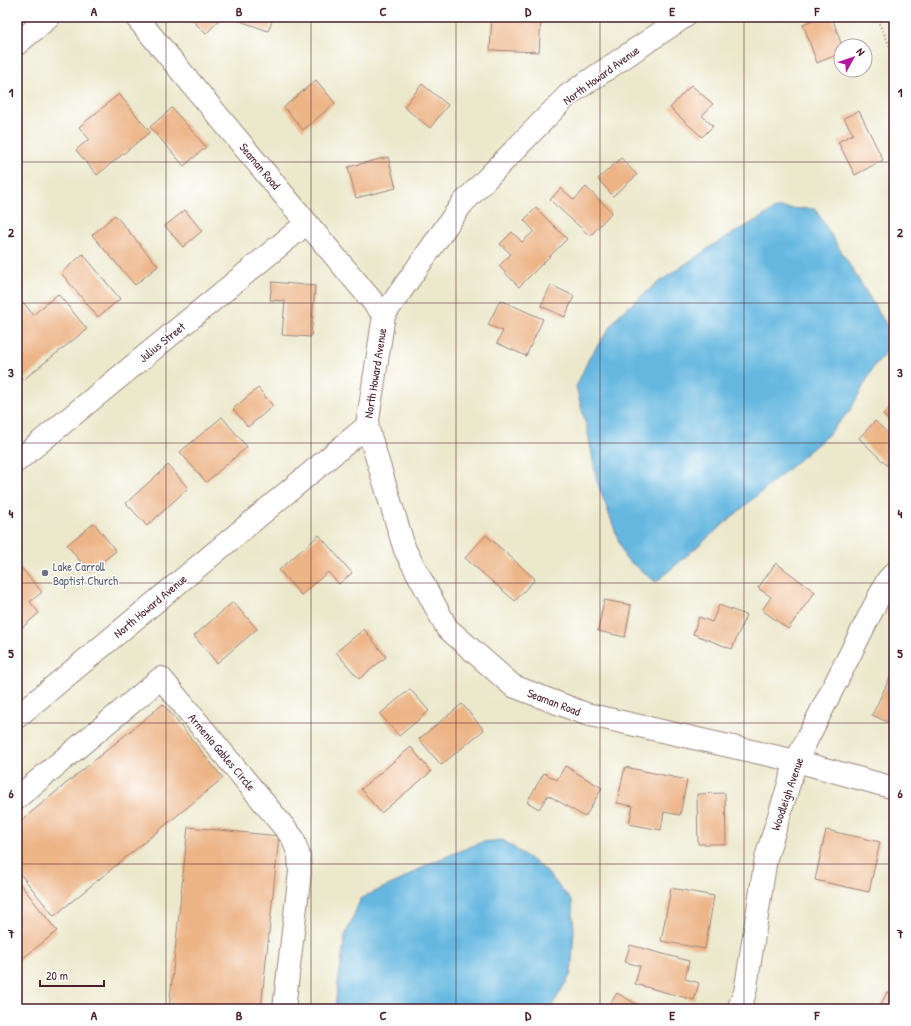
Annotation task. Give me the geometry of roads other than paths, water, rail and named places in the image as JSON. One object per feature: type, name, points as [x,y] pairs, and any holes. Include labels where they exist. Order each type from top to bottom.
[{"type":"street","points":[[17,44],[49,17]]},
{"type":"street","name":"Seaman Road","points":[[136,17],[384,315]]},
{"type":"street","name":"North Howard Avenue","points":[[17,717],[367,426],[384,315],[462,204],[568,95],[684,17]]},
{"type":"street","name":"Julius Street","points":[[17,461],[307,223]]},
{"type":"street","name":"Seaman Road","points":[[367,426],[405,550],[447,628],[512,686],[586,714],[796,762],[894,788]]},
{"type":"street","name":"Woodleigh Avenue","points":[[738,1009],[745,993],[766,858],[796,762],[887,581],[894,573]]},
{"type":"street","name":"Armenia Gables Circle","points":[[17,798],[161,678],[293,838],[299,856],[300,872],[284,1009]]},
{"type":"water","points":[[777,208],[815,209],[894,337],[894,344],[874,366],[851,409],[829,434],[656,582],[625,558],[597,481],[588,433],[576,387],[589,358],[618,316],[656,284],[715,244]]},
{"type":"water","points":[[503,840],[544,869],[572,901],[574,931],[571,974],[550,1009],[335,1009],[345,936],[361,898],[401,880],[428,864],[482,842]]},
{"type":"place","name":"Lake Carroll Baptist Church","points":[[45,573]]}]
